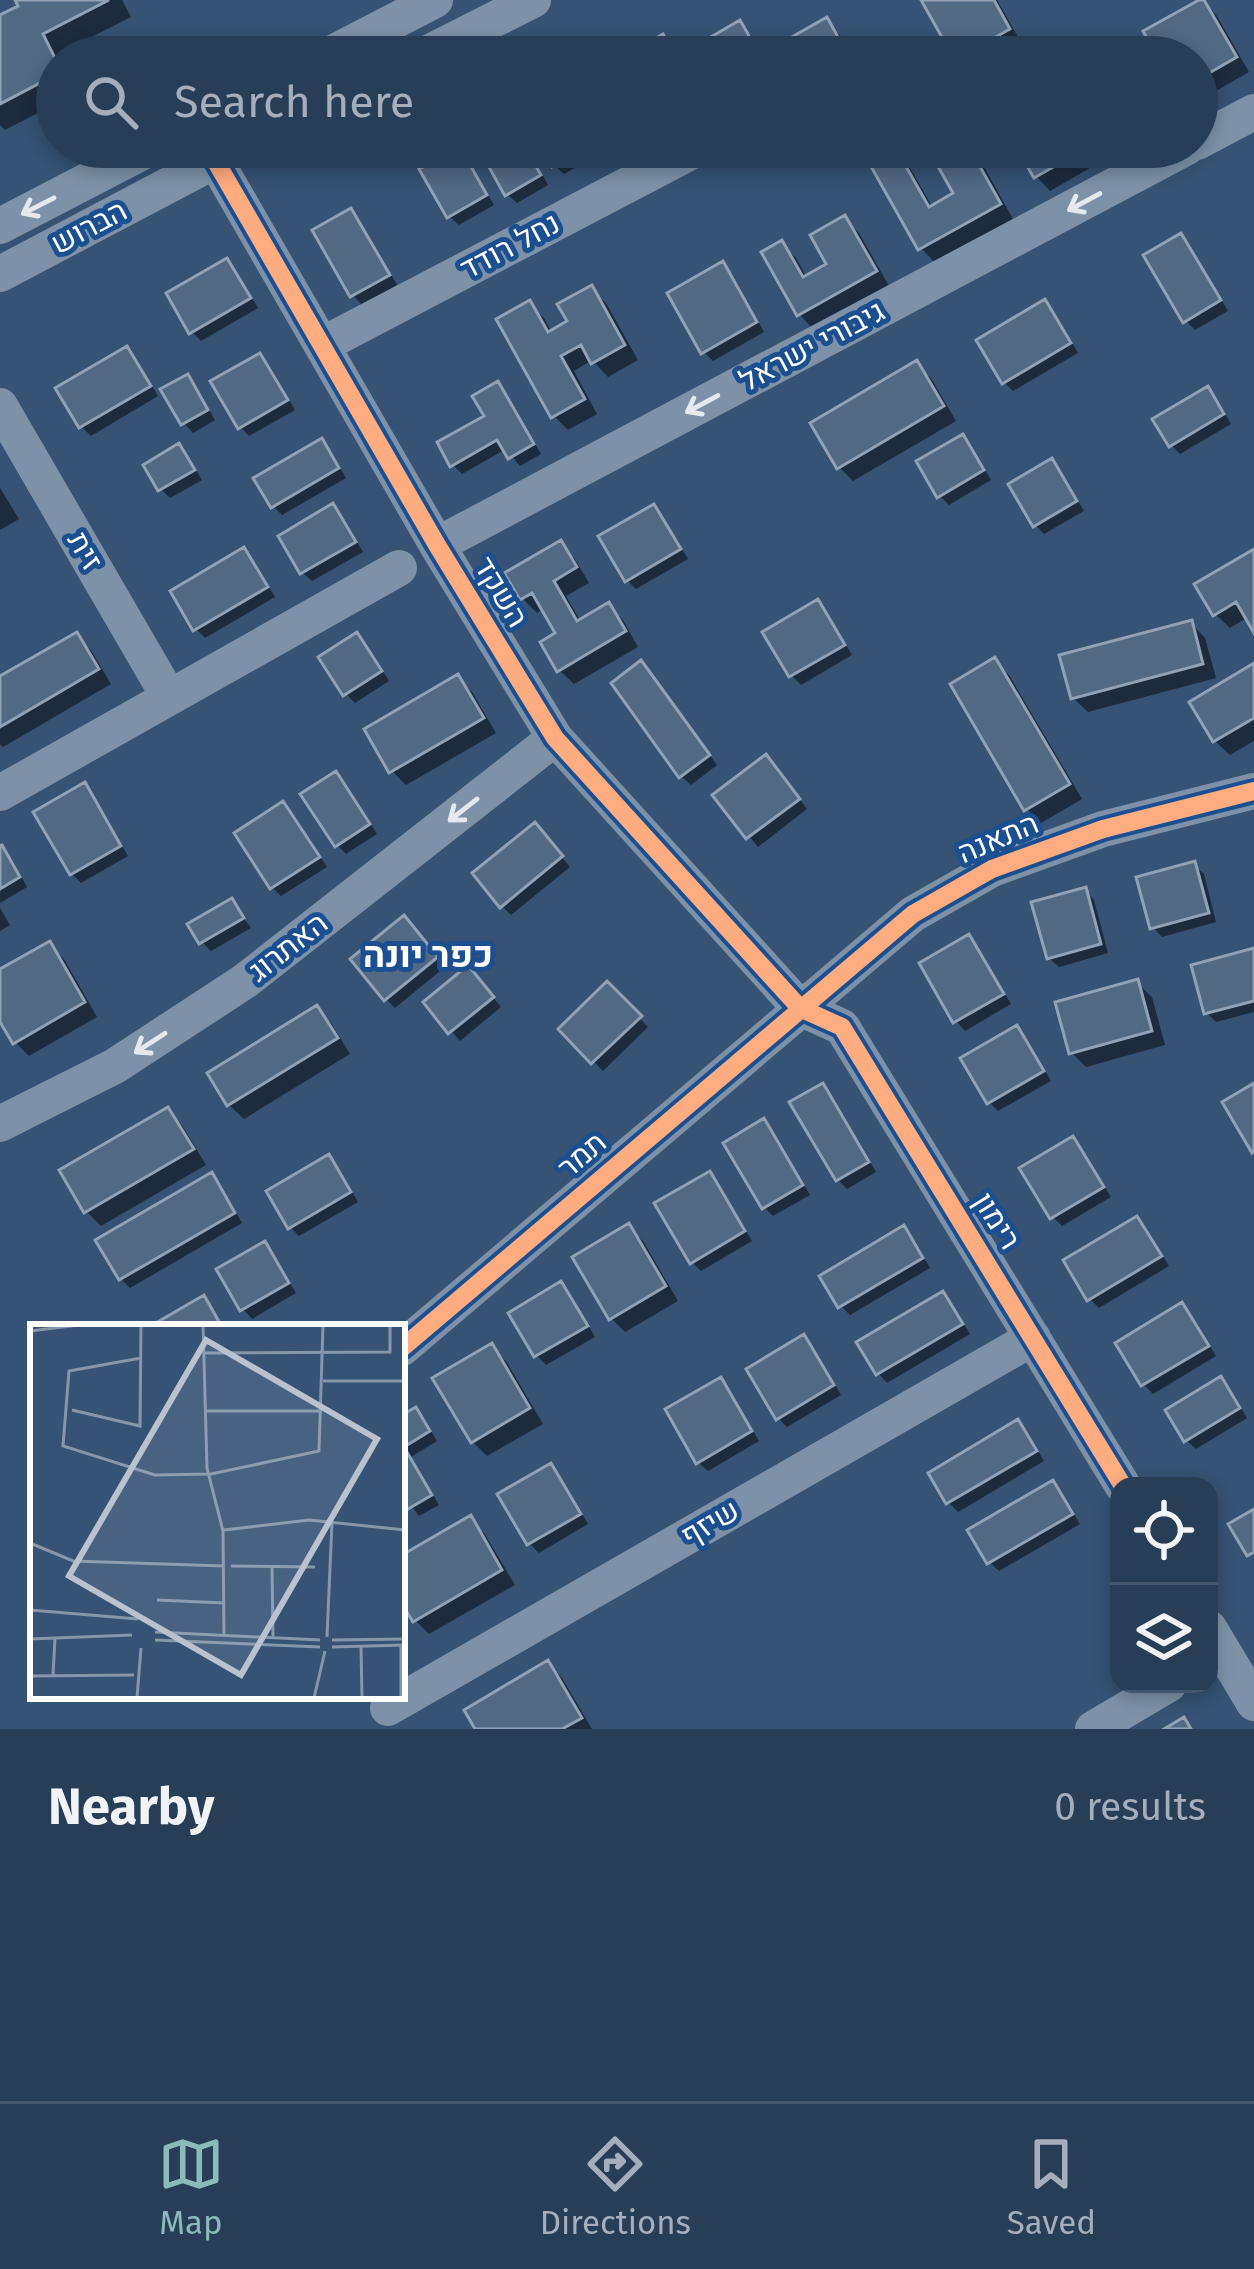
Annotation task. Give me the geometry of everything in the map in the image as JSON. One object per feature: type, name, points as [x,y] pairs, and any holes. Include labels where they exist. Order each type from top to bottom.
[{"type":"street","points":[[366,36],[435,0]]},
{"type":"street","points":[[462,36],[533,0]]},
{"type":"street","points":[[1218,131],[1254,112]]},
{"type":"street","name":"הברוש","points":[[0,226],[112,168]]},
{"type":"street","name":"הברוש","points":[[0,274],[201,168]]},
{"type":"street","name":"השקד","points":[[235,168],[322,345],[436,545],[555,738],[800,1008]]},
{"type":"street","name":"נחל רודד","points":[[322,345],[660,168]]},
{"type":"street","name":"גיבורי ישראל","points":[[436,545],[1147,168]]},
{"type":"street","name":"זית","points":[[0,406],[169,697]]},
{"type":"street","points":[[0,793],[399,568]]},
{"type":"street","name":"האתרוג","points":[[0,1124],[116,1066],[245,981],[555,738]]},
{"type":"street","name":"התאנה","points":[[800,1008],[913,914],[992,868],[1103,829],[1254,791]]},
{"type":"street","name":"רימון","points":[[800,1008],[842,1027],[1118,1477]]},
{"type":"street","name":"תמר","points":[[405,1345],[800,1008]]},
{"type":"street","name":"שיזף","points":[[389,1711],[1033,1338]]},
{"type":"street","points":[[1218,1653],[1254,1703]]},
{"type":"street","points":[[1093,1729],[1154,1693]]},
{"type":"building","points":[[15,0],[109,0],[36,36],[36,85],[0,104],[0,15],[18,6]]},
{"type":"building","points":[[921,0],[994,0],[1010,29],[998,36],[941,36]]},
{"type":"building","points":[[1204,0],[1237,57],[1218,68],[1218,36],[1146,36],[1143,31]]},
{"type":"building","points":[[827,17],[837,36],[794,36]]},
{"type":"building","points":[[740,20],[749,36],[713,36]]},
{"type":"building","points":[[472,168],[487,195],[447,218],[419,169]]},
{"type":"building","points":[[490,168],[537,168],[541,175],[505,196]]},
{"type":"building","points":[[872,168],[907,168],[929,207],[953,193],[939,168],[981,168],[1001,204],[918,250]]},
{"type":"building","points":[[1028,168],[1051,168],[1034,178]]},
{"type":"building","points":[[351,208],[390,275],[350,297],[312,230]]},
{"type":"building","points":[[845,215],[877,271],[797,316],[761,252],[782,240],[803,277],[826,264],[810,235]]},
{"type":"building","points":[[1181,233],[1221,300],[1183,323],[1143,255]]},
{"type":"building","points":[[227,258],[251,298],[189,334],[166,293]]},
{"type":"building","points":[[723,261],[757,322],[701,354],[667,293]]},
{"type":"building","points":[[592,285],[625,345],[591,364],[581,345],[561,356],[585,399],[551,418],[496,319],[530,300],[548,332],[567,321],[557,304]]},
{"type":"building","points":[[1045,299],[1071,343],[1002,384],[976,340]]},
{"type":"building","points":[[127,346],[151,386],[79,428],[55,388]]},
{"type":"building","points":[[260,353],[288,400],[238,429],[210,381]]},
{"type":"building","points":[[917,360],[944,406],[837,469],[810,423]]},
{"type":"building","points":[[188,374],[208,410],[181,425],[160,389]]},
{"type":"building","points":[[498,381],[534,444],[508,459],[497,440],[450,467],[437,442],[484,416],[472,396]]},
{"type":"building","points":[[1208,386],[1224,414],[1169,447],[1152,419]]},
{"type":"building","points":[[963,434],[984,470],[937,498],[916,461]]},
{"type":"building","points":[[322,438],[339,468],[271,508],[253,478]]},
{"type":"building","points":[[179,443],[195,470],[158,491],[143,465]]},
{"type":"building","points":[[1052,458],[1077,501],[1033,527],[1008,484]]},
{"type":"building","points":[[333,503],[356,542],[300,574],[278,536]]},
{"type":"building","points":[[654,504],[681,549],[625,582],[598,536]]},
{"type":"building","points":[[561,540],[577,567],[554,581],[577,621],[609,602],[626,631],[557,672],[540,642],[555,633],[532,593],[520,600],[504,573]]},
{"type":"building","points":[[244,547],[268,587],[193,631],[170,591]]},
{"type":"building","points":[[1254,549],[1254,633],[1236,602],[1213,616],[1194,584]]},
{"type":"building","points":[[818,599],[845,645],[789,677],[762,632]]},
{"type":"building","points":[[1192,620],[1203,664],[1071,699],[1059,655]]},
{"type":"building","points":[[77,632],[99,669],[0,727],[0,676]]},
{"type":"building","points":[[357,632],[382,671],[343,696],[318,657]]},
{"type":"building","points":[[995,657],[1070,784],[1024,811],[950,684]]},
{"type":"building","points":[[641,660],[710,755],[679,778],[611,683]]},
{"type":"building","points":[[1254,663],[1254,718],[1213,742],[1189,702]]},
{"type":"building","points":[[458,674],[484,718],[389,773],[364,729]]},
{"type":"building","points":[[766,754],[800,799],[746,839],[712,795]]},
{"type":"building","points":[[336,771],[370,824],[335,847],[300,794]]},
{"type":"building","points":[[85,782],[121,846],[70,875],[33,812]]},
{"type":"building","points":[[283,801],[320,857],[270,889],[234,833]]},
{"type":"building","points":[[535,822],[563,856],[500,908],[472,873]]},
{"type":"building","points":[[0,846],[20,877],[0,889]]},
{"type":"building","points":[[1195,861],[1209,913],[1150,929],[1136,877]]},
{"type":"building","points":[[1086,887],[1101,944],[1047,959],[1031,902]]},
{"type":"building","points":[[232,898],[244,918],[199,944],[187,924]]},
{"type":"building","points":[[404,915],[438,957],[384,1001],[350,959]]},
{"type":"building","points":[[969,934],[1004,994],[953,1023],[919,963]]},
{"type":"building","points":[[50,941],[85,1002],[13,1044],[0,1022],[0,969]]},
{"type":"building","points":[[1254,948],[1254,1001],[1204,1014],[1191,965]]},
{"type":"building","points":[[468,965],[494,997],[448,1034],[423,1002]]},
{"type":"building","points":[[1138,979],[1152,1031],[1069,1054],[1055,1002]]},
{"type":"building","points":[[607,981],[642,1016],[591,1064],[558,1029]]},
{"type":"building","points":[[317,1005],[338,1038],[227,1106],[207,1073]]},
{"type":"building","points":[[1017,1025],[1044,1071],[987,1104],[960,1058]]},
{"type":"building","points":[[823,1083],[869,1162],[836,1181],[789,1102]]},
{"type":"building","points":[[1254,1083],[1254,1151],[1252,1153],[1222,1102]]},
{"type":"building","points":[[168,1107],[194,1149],[84,1213],[59,1170]]},
{"type":"building","points":[[764,1118],[803,1185],[762,1209],[723,1143]]},
{"type":"building","points":[[1073,1136],[1104,1187],[1050,1219],[1019,1168]]},
{"type":"building","points":[[329,1154],[351,1192],[288,1229],[266,1191]]},
{"type":"building","points":[[710,1171],[745,1231],[690,1264],[654,1203]]},
{"type":"building","points":[[212,1172],[235,1213],[119,1280],[95,1240]]},
{"type":"building","points":[[1137,1216],[1162,1256],[1087,1301],[1063,1260]]},
{"type":"building","points":[[629,1223],[666,1286],[609,1320],[572,1257]]},
{"type":"building","points":[[904,1225],[923,1258],[838,1308],[819,1276]]},
{"type":"building","points":[[265,1241],[289,1283],[240,1311],[216,1269]]},
{"type":"building","points":[[561,1281],[588,1326],[534,1357],[508,1313]]},
{"type":"building","points":[[943,1291],[963,1324],[876,1375],[856,1342]]},
{"type":"building","points":[[204,1295],[220,1324],[154,1324]]},
{"type":"building","points":[[1182,1302],[1209,1346],[1141,1386],[1115,1343]]},
{"type":"building","points":[[804,1334],[834,1385],[776,1420],[746,1369]]},
{"type":"building","points":[[492,1343],[530,1408],[471,1443],[432,1378]]},
{"type":"building","points":[[1221,1376],[1240,1408],[1184,1442],[1165,1410]]},
{"type":"building","points":[[721,1377],[752,1431],[696,1464],[665,1409]]},
{"type":"building","points":[[416,1407],[430,1431],[405,1446],[405,1413]]},
{"type":"building","points":[[1018,1419],[1037,1451],[946,1504],[928,1473]]},
{"type":"building","points":[[405,1449],[432,1495],[408,1509],[405,1504]]},
{"type":"building","points":[[551,1463],[581,1514],[527,1545],[497,1494]]},
{"type":"building","points":[[1053,1480],[1073,1514],[987,1564],[967,1530]]},
{"type":"building","points":[[1254,1509],[1254,1552],[1247,1556],[1228,1524]]},
{"type":"building","points":[[471,1515],[502,1570],[413,1622],[405,1609],[405,1553]]},
{"type":"building","points":[[548,1660],[582,1718],[562,1729],[475,1729],[464,1710]]},
{"type":"building","points":[[1184,1717],[1191,1729],[1164,1729]]},
{"type":"cycle path","points":[[220,168],[437,545],[555,738],[800,1008],[842,1027],[1117,1477]]},
{"type":"cycle path","points":[[405,1345],[913,914],[992,869],[1103,829],[1254,791]]},
{"type":"district","name":"כפר יונה","points":[[428,954]]}]
